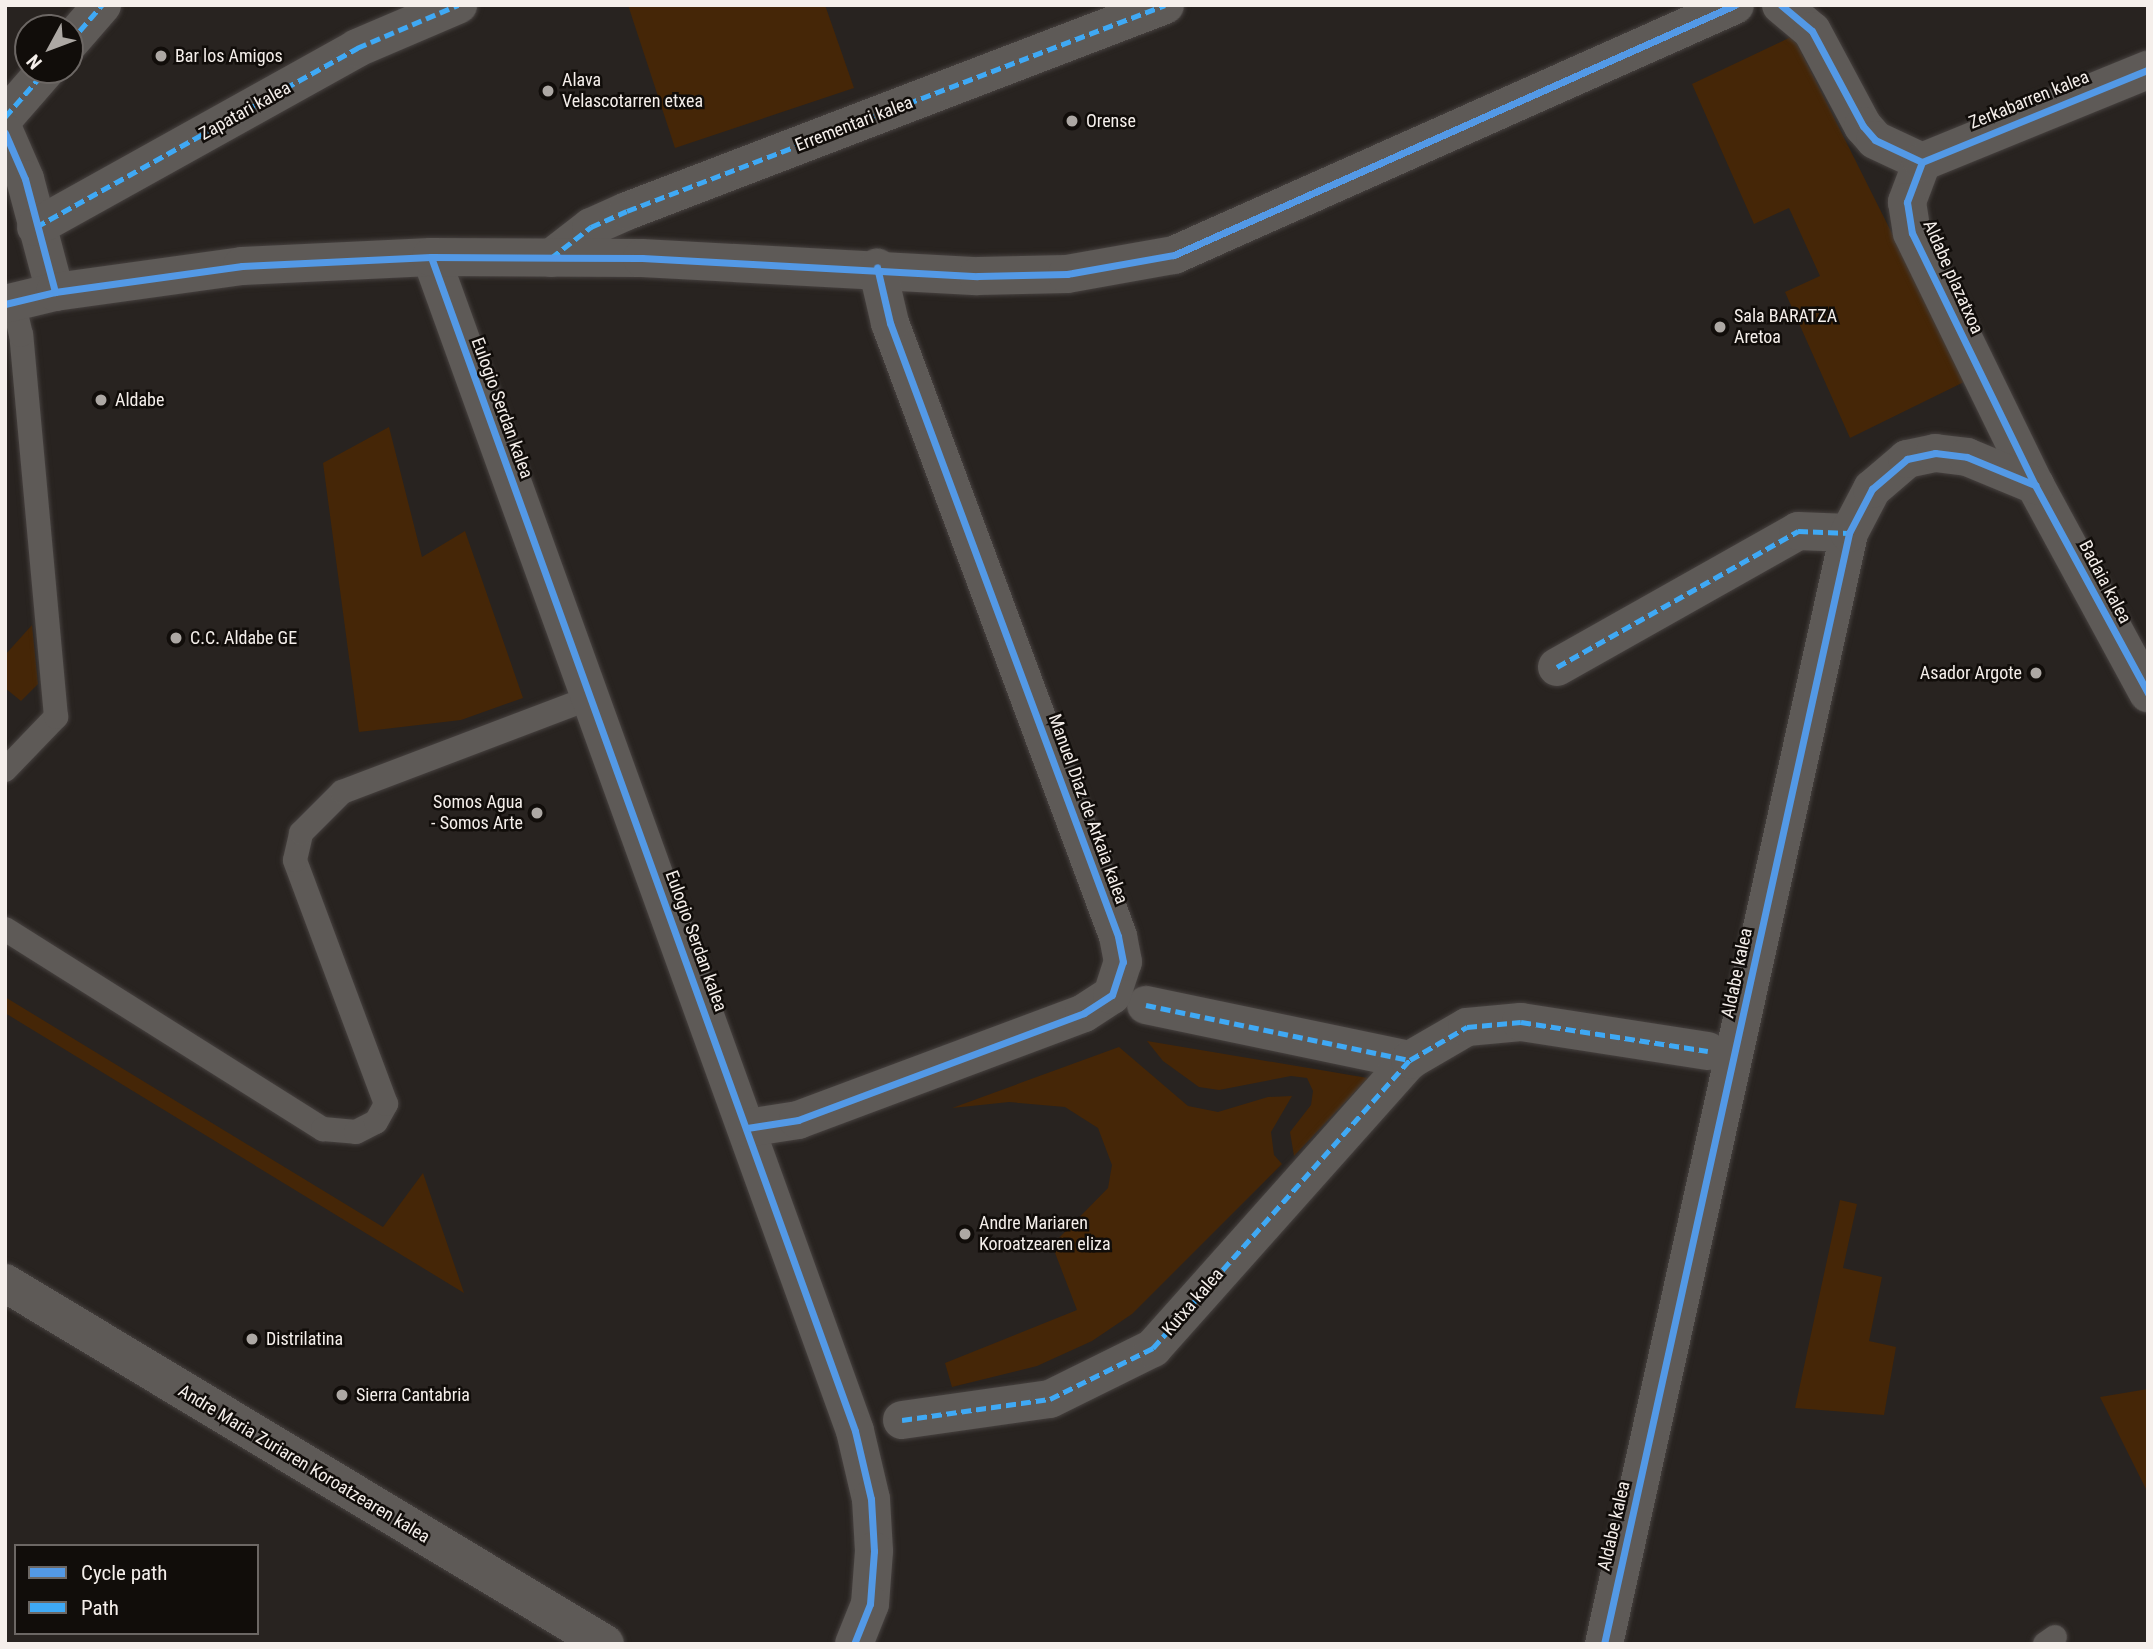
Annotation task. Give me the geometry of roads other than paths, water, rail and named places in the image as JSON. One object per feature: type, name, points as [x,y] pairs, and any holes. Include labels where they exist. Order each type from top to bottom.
[{"type":"street","points":[[84,26],[102,5]]},
{"type":"street","name":"Zapatari kalea","points":[[36,227],[357,48],[458,5]]},
{"type":"street","name":"Errementari kalea","points":[[551,258],[591,227],[627,211],[1165,5]]},
{"type":"street","points":[[9,303],[55,292],[242,266],[430,257],[877,267],[978,276],[1068,274],[1174,255],[1735,5]]},
{"type":"street","points":[[1781,5],[1812,31],[1863,126],[1875,140],[1922,162]]},
{"type":"street","name":"Zerkabarren kalea","points":[[1922,162],[2148,70]]},
{"type":"street","points":[[5,117],[34,84]]},
{"type":"street","points":[[5,133],[25,179],[55,292]]},
{"type":"street","name":"Aldabe plazatxoa","points":[[1922,162],[1907,202],[1912,233],[2035,485]]},
{"type":"street","name":"Eulogio Serdan kalea","points":[[430,257],[592,697],[855,1431],[871,1499],[874,1551],[870,1604],[854,1644]]},
{"type":"street","name":"Manuel Diaz de Arkaia kalea","points":[[747,1128],[799,1120],[1084,1013],[1112,995],[1123,962],[1118,936],[890,323],[877,267]]},
{"type":"street","name":"Aldabe kalea","points":[[1604,1644],[1849,533],[1872,489],[1907,460],[1935,453],[1967,457],[2035,485]]},
{"type":"street","name":"Badaia kalea","points":[[2035,485],[2148,694]]},
{"type":"street","points":[[1557,667],[1798,531],[1849,533]]},
{"type":"street","points":[[1146,1005],[1410,1060]]},
{"type":"street","name":"Kutxa kalea","points":[[902,1420],[1049,1399],[1153,1348],[1410,1060],[1467,1027],[1521,1022],[1708,1051]]},
{"type":"street","name":"Andre Maria Zuriaren Koroatzearen kalea","points":[[5,1283],[604,1644]]},
{"type":"lane","points":[[5,770],[56,717],[21,335],[9,303]]},
{"type":"lane","points":[[5,929],[323,1129],[356,1132],[376,1122],[386,1104],[295,860],[301,832],[342,792],[592,697]]},
{"type":"place","name":"Bar los Amigos","points":[[161,56]]},
{"type":"place","name":"Alava Velascotarren etxea","points":[[548,91]]},
{"type":"place","name":"Orense","points":[[1072,121]]},
{"type":"place","name":"Sala BARATZA Aretoa","points":[[1720,327]]},
{"type":"place","name":"Aldabe","points":[[101,400]]},
{"type":"place","name":"C.C. Aldabe GE","points":[[176,638]]},
{"type":"place","name":"Asador Argote","points":[[2036,673]]},
{"type":"place","name":"Somos Agua - Somos Arte","points":[[537,813]]},
{"type":"place","name":"Andre Mariaren Koroatzearen eliza","points":[[965,1234]]},
{"type":"place","name":"Distrilatina","points":[[252,1339]]},
{"type":"place","name":"Sierra Cantabria","points":[[342,1395]]}]
